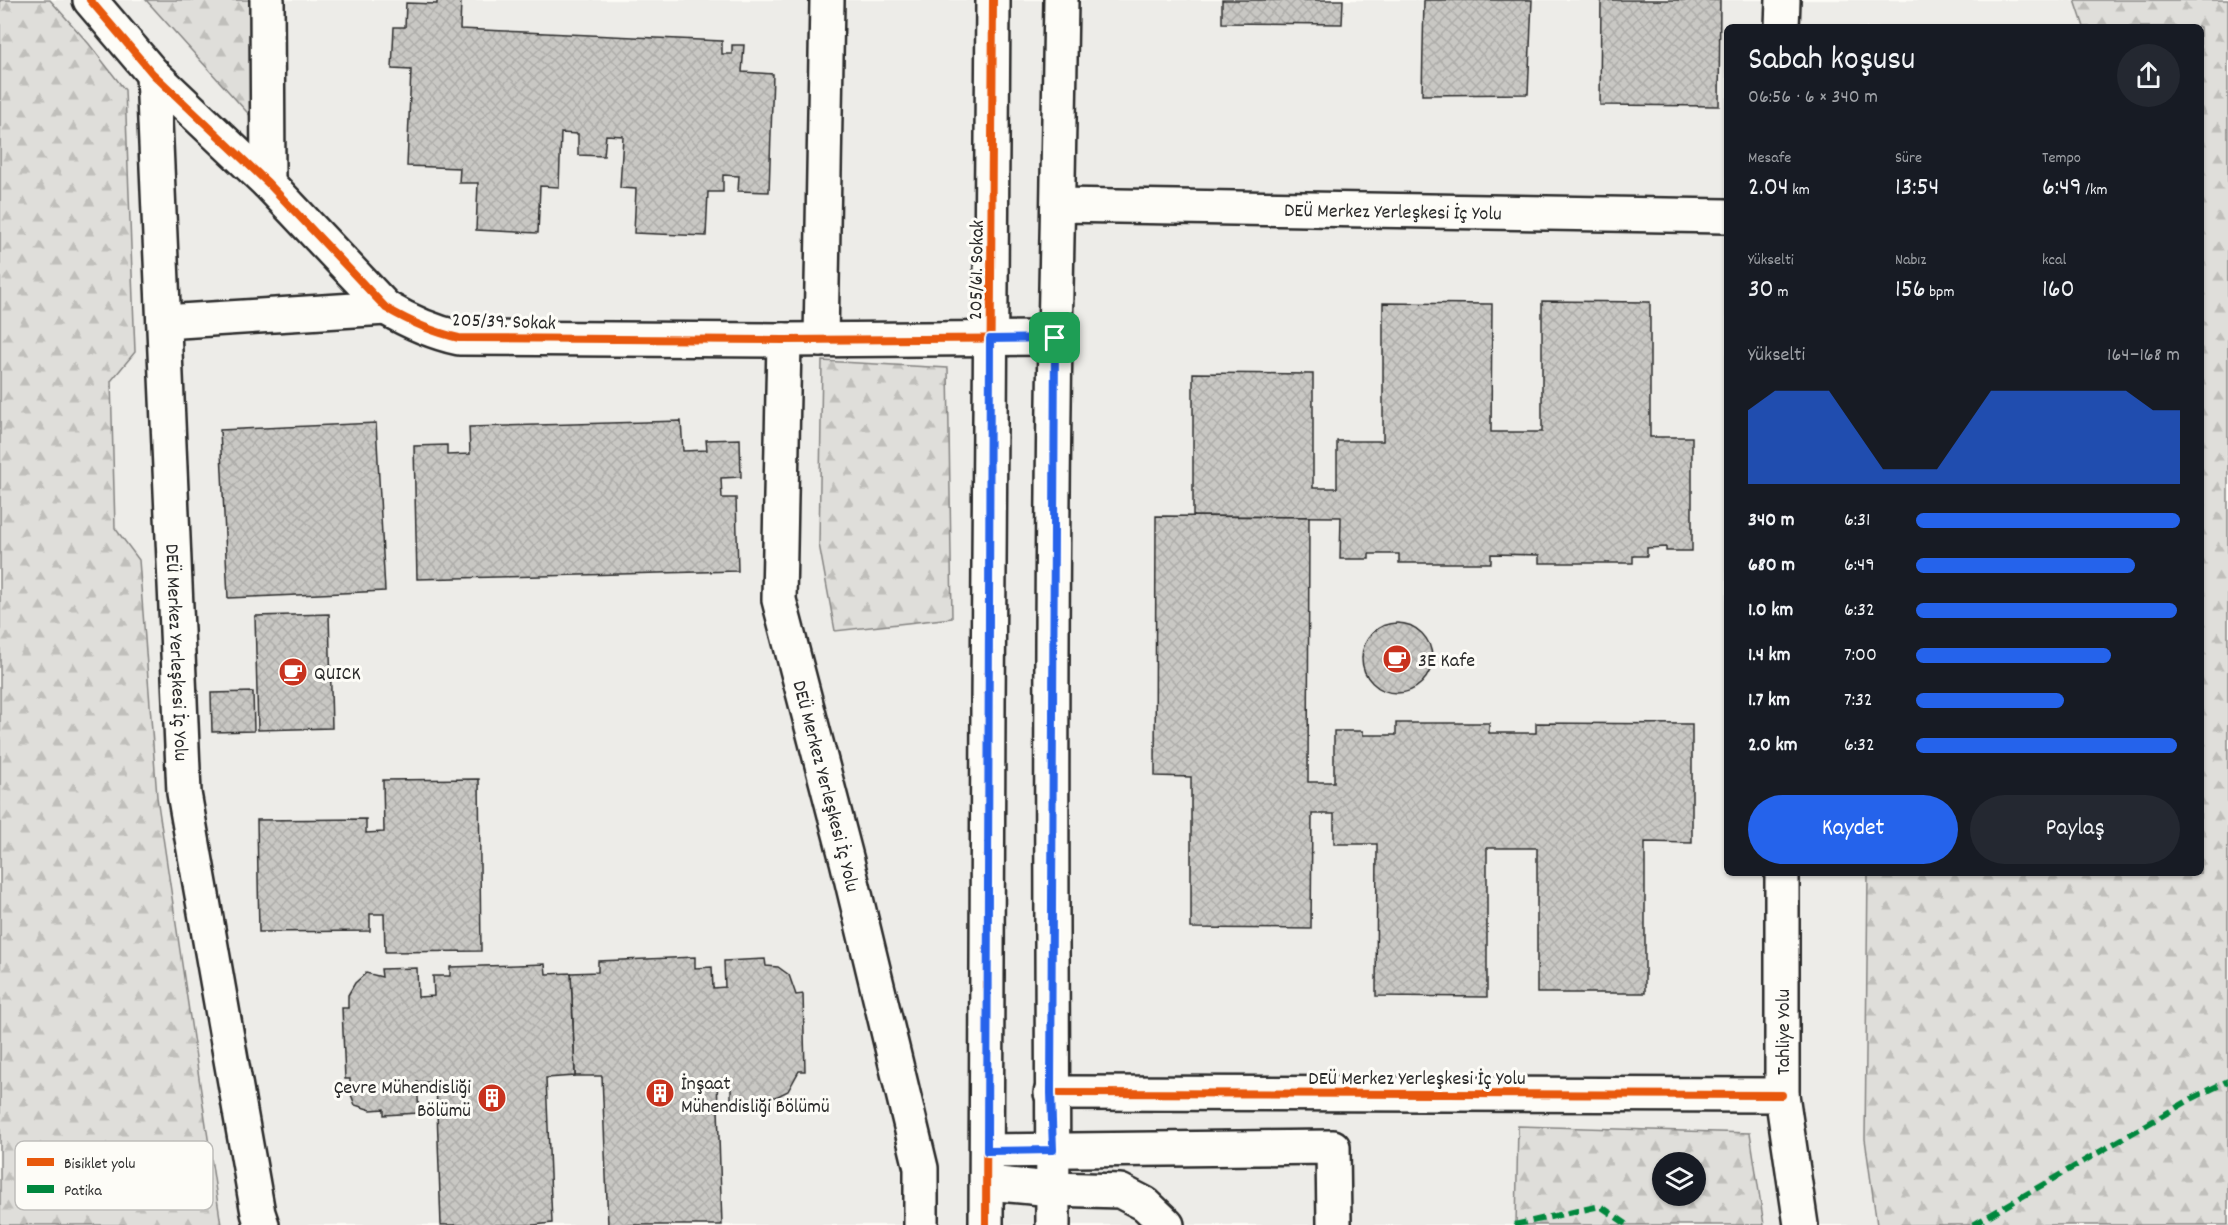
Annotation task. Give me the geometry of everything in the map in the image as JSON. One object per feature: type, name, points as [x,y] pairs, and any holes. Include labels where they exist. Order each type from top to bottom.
[{"type":"street","name":"205/39. Sokak","points":[[90,0],[153,74],[268,183],[386,308],[409,322],[438,333],[459,338],[784,340],[1055,338]]},
{"type":"street","points":[[267,0],[268,183]]},
{"type":"street","points":[[821,340],[827,0]]},
{"type":"street","name":"205/61. Sokak","points":[[986,1225],[993,0]]},
{"type":"street","points":[[1053,1225],[1051,1093],[1055,338],[1061,0]]},
{"type":"street","points":[[1782,24],[1783,0]]},
{"type":"street","name":"DEÜ Merkez Yerleşkesi İç Yolu","points":[[153,74],[184,793],[258,1213],[262,1225]]},
{"type":"street","name":"DEÜ Merkez Yerleşkesi İç Yolu","points":[[1059,205],[1724,216]]},
{"type":"street","points":[[164,322],[386,308]]},
{"type":"street","name":"DEÜ Merkez Yerleşkesi İç Yolu","points":[[784,340],[779,600],[850,873],[921,1168],[921,1225]]},
{"type":"street","name":"Tahliye Yolu","points":[[1782,876],[1782,1095],[1800,1225]]},
{"type":"street","name":"DEÜ Merkez Yerleşkesi İç Yolu","points":[[1051,1093],[1782,1095]]},
{"type":"street","points":[[987,1151],[1333,1147],[1334,1225]]},
{"type":"street","points":[[987,1183],[1052,1189],[1120,1191],[1145,1204],[1167,1225]]},
{"type":"shaded area","points":[[0,0],[2228,0],[2228,1225],[0,1225]]},
{"type":"green space","points":[[0,0],[50,0],[125,90],[135,352],[111,381],[115,528],[139,560],[157,797],[208,1141],[15,1141],[15,1210],[213,1210],[213,1172],[221,1225],[0,1225]]},
{"type":"green space","points":[[146,0],[270,0],[274,142]]},
{"type":"green space","points":[[2075,0],[2228,0],[2228,1225],[1877,1225],[1865,1139],[1868,876],[2204,876],[2204,24],[2083,24]]},
{"type":"green space","points":[[822,361],[948,368],[952,618],[835,631],[819,544]]},
{"type":"green space","points":[[1518,1126],[1750,1133],[1764,1225],[1516,1225]]},
{"type":"building","points":[[437,0],[461,0],[460,29],[722,41],[722,54],[732,54],[732,45],[744,45],[742,72],[773,74],[769,192],[738,191],[739,176],[723,175],[723,192],[708,192],[706,236],[634,233],[636,189],[620,188],[623,136],[606,135],[604,156],[578,155],[578,134],[561,133],[559,187],[540,186],[538,233],[476,230],[478,183],[459,183],[460,168],[407,166],[411,70],[392,69],[394,27],[405,27],[406,3],[437,4]]},
{"type":"building","points":[[1222,0],[1343,0],[1342,24],[1222,23]]},
{"type":"building","points":[[1424,0],[1532,0],[1528,94],[1422,95]]},
{"type":"building","points":[[1601,0],[1720,0],[1719,106],[1600,105]]},
{"type":"building","points":[[1542,301],[1650,302],[1650,437],[1692,437],[1692,551],[1666,551],[1666,547],[1647,548],[1647,556],[1633,556],[1633,563],[1539,563],[1539,555],[1491,554],[1491,563],[1399,563],[1399,554],[1369,554],[1369,559],[1340,559],[1341,517],[1193,516],[1193,373],[1313,374],[1313,488],[1337,488],[1337,441],[1383,441],[1383,303],[1492,304],[1491,432],[1542,432]]},
{"type":"building","points":[[681,421],[683,451],[707,450],[706,440],[740,439],[741,477],[721,478],[722,498],[736,498],[738,571],[417,579],[414,446],[447,445],[447,455],[470,454],[469,427]]},
{"type":"building","points":[[376,423],[385,591],[228,598],[220,430]]},
{"type":"building","points":[[1156,516],[1309,517],[1308,782],[1334,782],[1334,731],[1363,731],[1363,735],[1396,735],[1396,723],[1489,723],[1489,733],[1536,733],[1536,723],[1692,724],[1692,843],[1645,842],[1645,993],[1537,993],[1537,848],[1487,848],[1487,997],[1376,996],[1377,844],[1334,844],[1334,814],[1312,814],[1311,929],[1191,928],[1191,777],[1155,776]]},
{"type":"building","name":"QUICK","points":[[329,614],[332,728],[258,730],[255,616]]},
{"type":"building","name":"3E Kafe","points":[[1397,623],[1416,629],[1426,639],[1432,658],[1426,677],[1416,687],[1397,693],[1378,687],[1368,677],[1362,658],[1368,639],[1378,629]]},
{"type":"building","points":[[253,692],[254,731],[212,732],[211,693]]},
{"type":"building","points":[[479,779],[481,951],[385,952],[384,914],[370,914],[370,931],[259,932],[257,820],[366,819],[366,833],[384,832],[383,780]]},
{"type":"building","name":"İnşaat Mühendisliği Bölümü","points":[[695,957],[695,968],[712,967],[713,988],[725,987],[724,961],[765,959],[766,966],[778,967],[789,975],[796,995],[803,994],[805,1071],[799,1071],[788,1091],[767,1099],[767,1103],[731,1105],[731,1078],[717,1079],[722,1225],[608,1225],[602,1076],[575,1076],[571,973],[598,972],[598,961]]},
{"type":"building","name":"Çevre Mühendisliği Bölümü","points":[[545,964],[546,974],[571,973],[575,1076],[546,1078],[552,1223],[441,1225],[436,1082],[417,1082],[419,1113],[384,1115],[384,1109],[371,1110],[355,1105],[350,1092],[350,1079],[345,1079],[342,1008],[348,1008],[348,995],[355,983],[366,973],[382,977],[381,969],[417,968],[418,997],[434,996],[433,976],[450,976],[450,967]]},
{"type":"marked path","points":[[1973,1225],[2193,1098],[2228,1081]]},
{"type":"marked path","points":[[1514,1225],[1600,1206],[1628,1225]]},
{"type":"cycle path","points":[[90,0],[153,74],[268,183],[386,308],[430,330],[459,338],[784,340],[1055,338]]},
{"type":"cycle path","points":[[986,1225],[993,0]]},
{"type":"cycle path","points":[[1051,1093],[1782,1095]]},
{"type":"place","name":"3E Kafe","points":[[1397,659]]},
{"type":"place","name":"QUICK","points":[[293,672]]},
{"type":"place","name":"İnşaat Mühendisliği Bölümü","points":[[660,1093]]},
{"type":"place","name":"Çevre Mühendisliği Bölümü","points":[[492,1098]]},
{"type":"route","points":[[1055,338],[1051,1093],[1053,1150],[987,1151],[990,339],[1055,338]]}]
